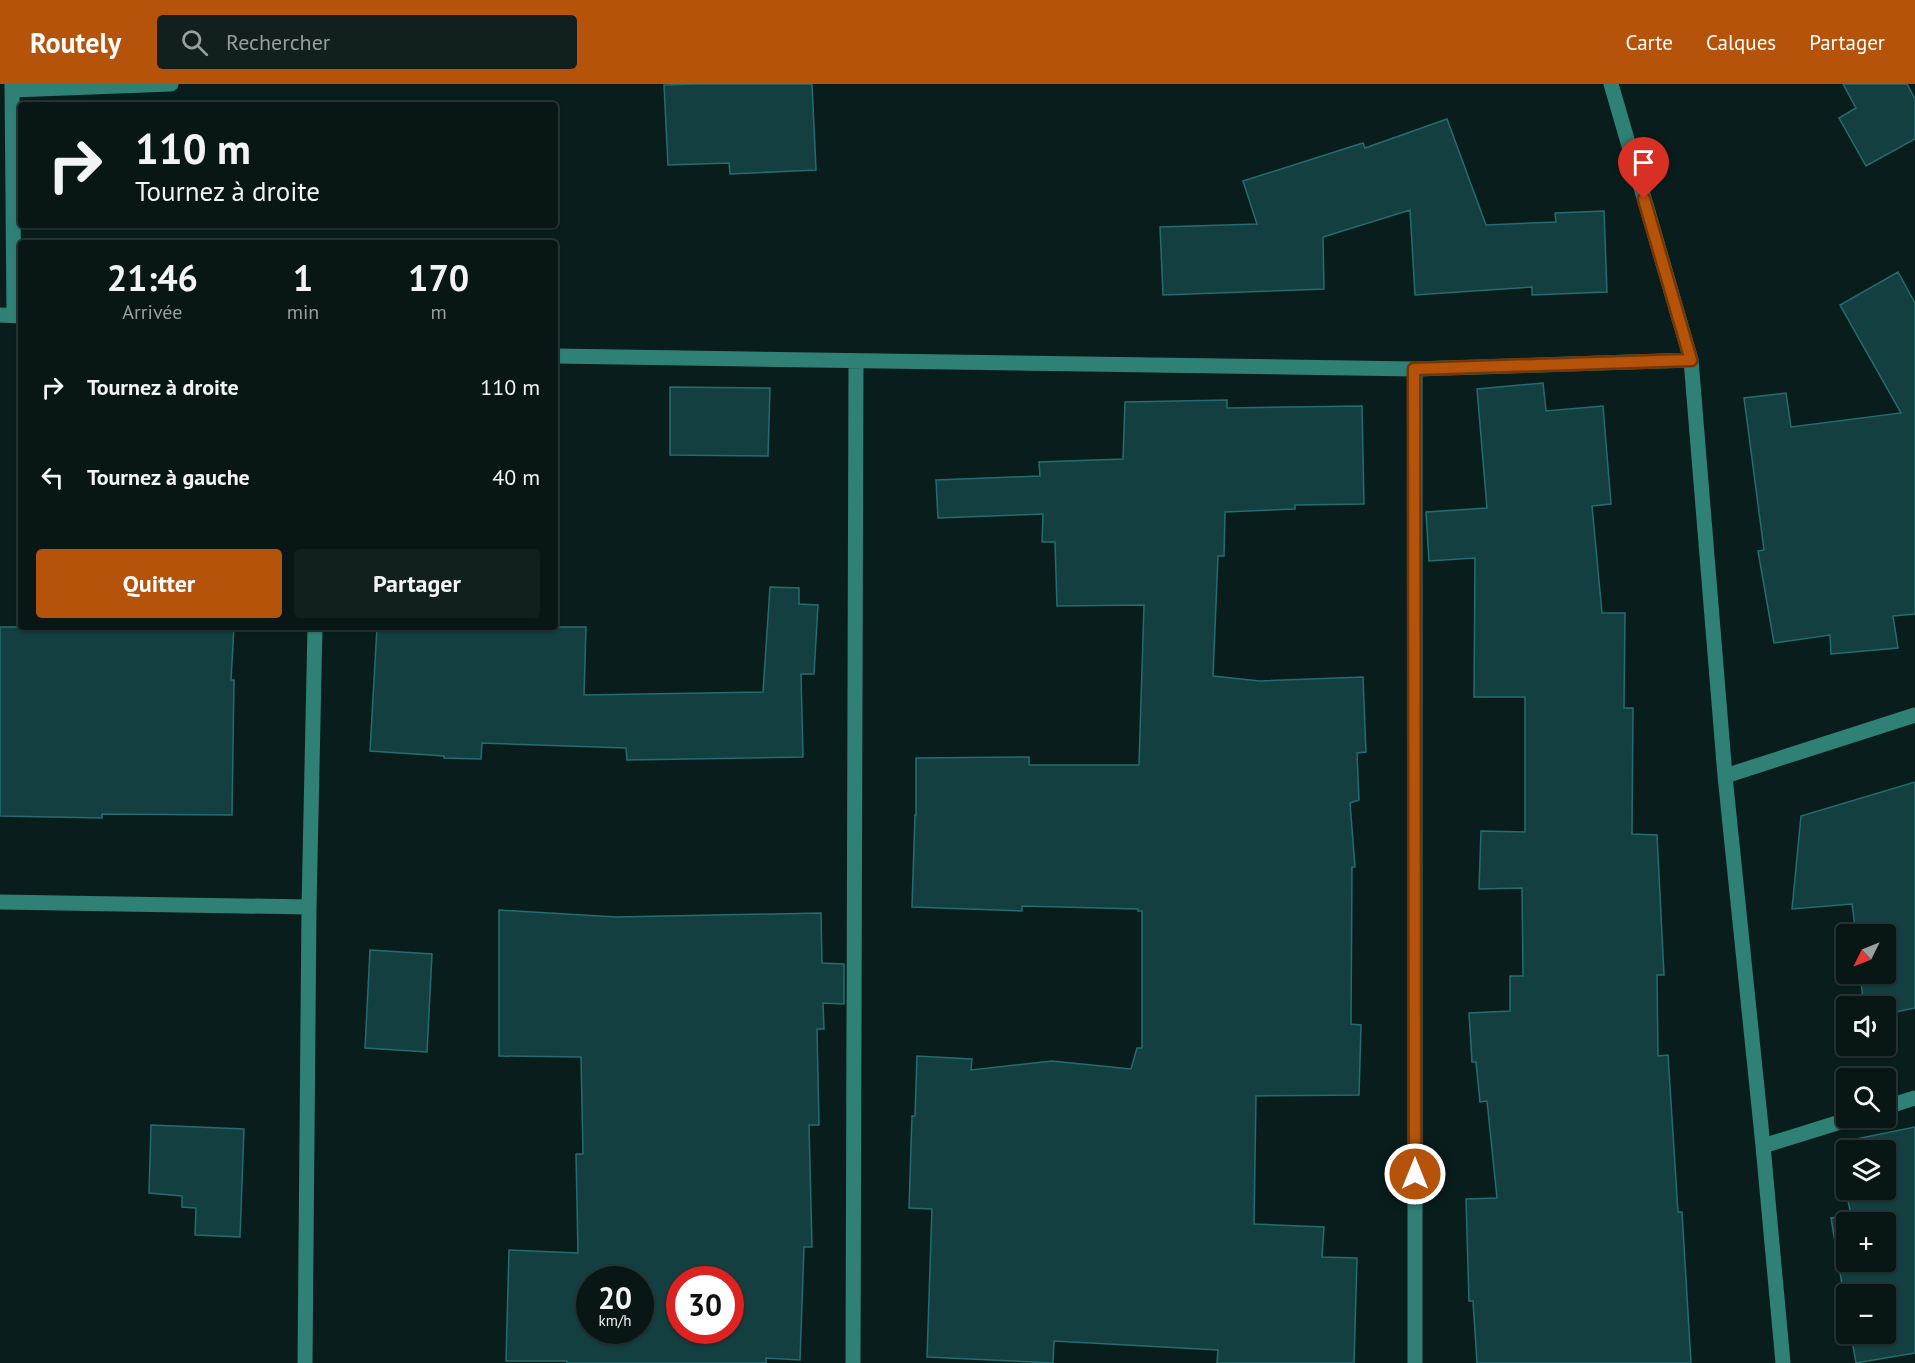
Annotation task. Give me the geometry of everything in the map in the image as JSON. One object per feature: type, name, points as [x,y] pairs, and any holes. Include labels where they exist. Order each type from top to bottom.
[{"type":"street","points":[[12,315],[12,87],[171,84]]},
{"type":"street","points":[[1611,84],[1691,360],[1725,776],[1763,1146],[1782,1363]]},
{"type":"street","points":[[558,356],[1414,369],[1691,360]]},
{"type":"street","points":[[854,1363],[856,361]]},
{"type":"street","points":[[1414,369],[1415,1363]]},
{"type":"street","points":[[304,1363],[309,907],[315,630]]},
{"type":"street","points":[[1725,776],[1915,715]]},
{"type":"street","points":[[0,902],[309,907]]},
{"type":"street","points":[[1896,1104],[1915,1098]]},
{"type":"street","points":[[1763,1146],[1836,1123]]},
{"type":"building","points":[[812,84],[816,170],[730,174],[729,163],[668,165],[664,85]]},
{"type":"building","points":[[1843,84],[1907,84],[1915,99],[1915,139],[1866,166],[1839,118],[1856,108]]},
{"type":"building","points":[[1447,119],[1486,225],[1556,222],[1555,213],[1604,211],[1607,292],[1532,295],[1532,287],[1415,295],[1410,210],[1323,237],[1324,289],[1163,295],[1160,227],[1257,224],[1243,181],[1363,143],[1365,148]]},
{"type":"building","points":[[1898,272],[1915,303],[1915,614],[1893,616],[1898,648],[1831,654],[1830,635],[1774,643],[1758,551],[1764,550],[1744,398],[1786,393],[1791,427],[1901,413],[1840,305]]},
{"type":"building","points":[[1543,383],[1546,411],[1603,406],[1611,504],[1592,506],[1602,613],[1625,613],[1624,708],[1633,708],[1632,834],[1657,835],[1664,975],[1657,975],[1658,1056],[1668,1055],[1678,1212],[1682,1212],[1691,1363],[1477,1363],[1473,1301],[1469,1301],[1466,1199],[1497,1198],[1487,1101],[1480,1102],[1476,1062],[1472,1062],[1469,1013],[1510,1011],[1510,976],[1523,976],[1522,888],[1479,889],[1481,831],[1525,832],[1525,697],[1474,697],[1475,558],[1429,561],[1426,512],[1487,508],[1477,389]]},
{"type":"building","points":[[670,387],[770,388],[768,456],[670,455]]},
{"type":"building","points":[[1227,400],[1227,408],[1362,406],[1364,504],[1295,505],[1295,509],[1225,512],[1224,556],[1218,556],[1213,676],[1260,681],[1363,677],[1366,752],[1357,753],[1359,800],[1350,803],[1355,867],[1352,867],[1351,1024],[1361,1025],[1359,1095],[1256,1096],[1254,1224],[1324,1227],[1322,1257],[1357,1258],[1354,1363],[1217,1363],[1218,1350],[1054,1341],[1053,1363],[927,1357],[932,1209],[909,1208],[912,1116],[915,1116],[917,1056],[972,1059],[971,1070],[1052,1061],[1131,1069],[1137,1048],[1142,1048],[1142,911],[1138,909],[1022,906],[1022,911],[912,907],[916,758],[1029,757],[1029,765],[1139,765],[1144,605],[1057,606],[1055,542],[1042,542],[1043,514],[938,518],[936,480],[1040,476],[1039,462],[1123,459],[1125,402]]},
{"type":"building","points":[[770,587],[799,588],[799,604],[818,605],[814,674],[801,674],[803,757],[627,760],[626,748],[482,743],[481,759],[370,751],[377,630],[558,630],[558,627],[586,627],[584,695],[763,692]]},
{"type":"building","points":[[0,627],[18,627],[18,630],[234,630],[231,680],[234,680],[232,815],[102,814],[102,818],[0,816]]},
{"type":"building","points":[[1915,782],[1915,1008],[1896,1012],[1896,996],[1863,996],[1861,984],[1896,984],[1896,924],[1855,924],[1852,904],[1792,909],[1801,816]]},
{"type":"building","points":[[499,910],[616,917],[821,913],[822,963],[844,964],[844,1004],[823,1003],[824,1029],[817,1029],[819,1125],[809,1125],[812,1247],[804,1247],[800,1360],[766,1358],[766,1363],[506,1361],[509,1250],[578,1253],[576,1154],[583,1154],[581,1057],[499,1056]]},
{"type":"building","points":[[370,950],[432,954],[427,1052],[365,1048]]},
{"type":"building","points":[[151,1125],[244,1129],[240,1237],[195,1235],[196,1208],[182,1207],[182,1196],[149,1193]]},
{"type":"building","points":[[1915,1127],[1915,1353],[1856,1363],[1853,1344],[1896,1344],[1896,1284],[1842,1284],[1840,1272],[1896,1272],[1896,1212],[1850,1212],[1848,1200],[1896,1200],[1896,1140],[1851,1140]]},
{"type":"building","points":[[1836,1217],[1836,1248],[1831,1218]]},
{"type":"route","points":[[1415,1174],[1414,369],[1691,360],[1644,199]]}]
